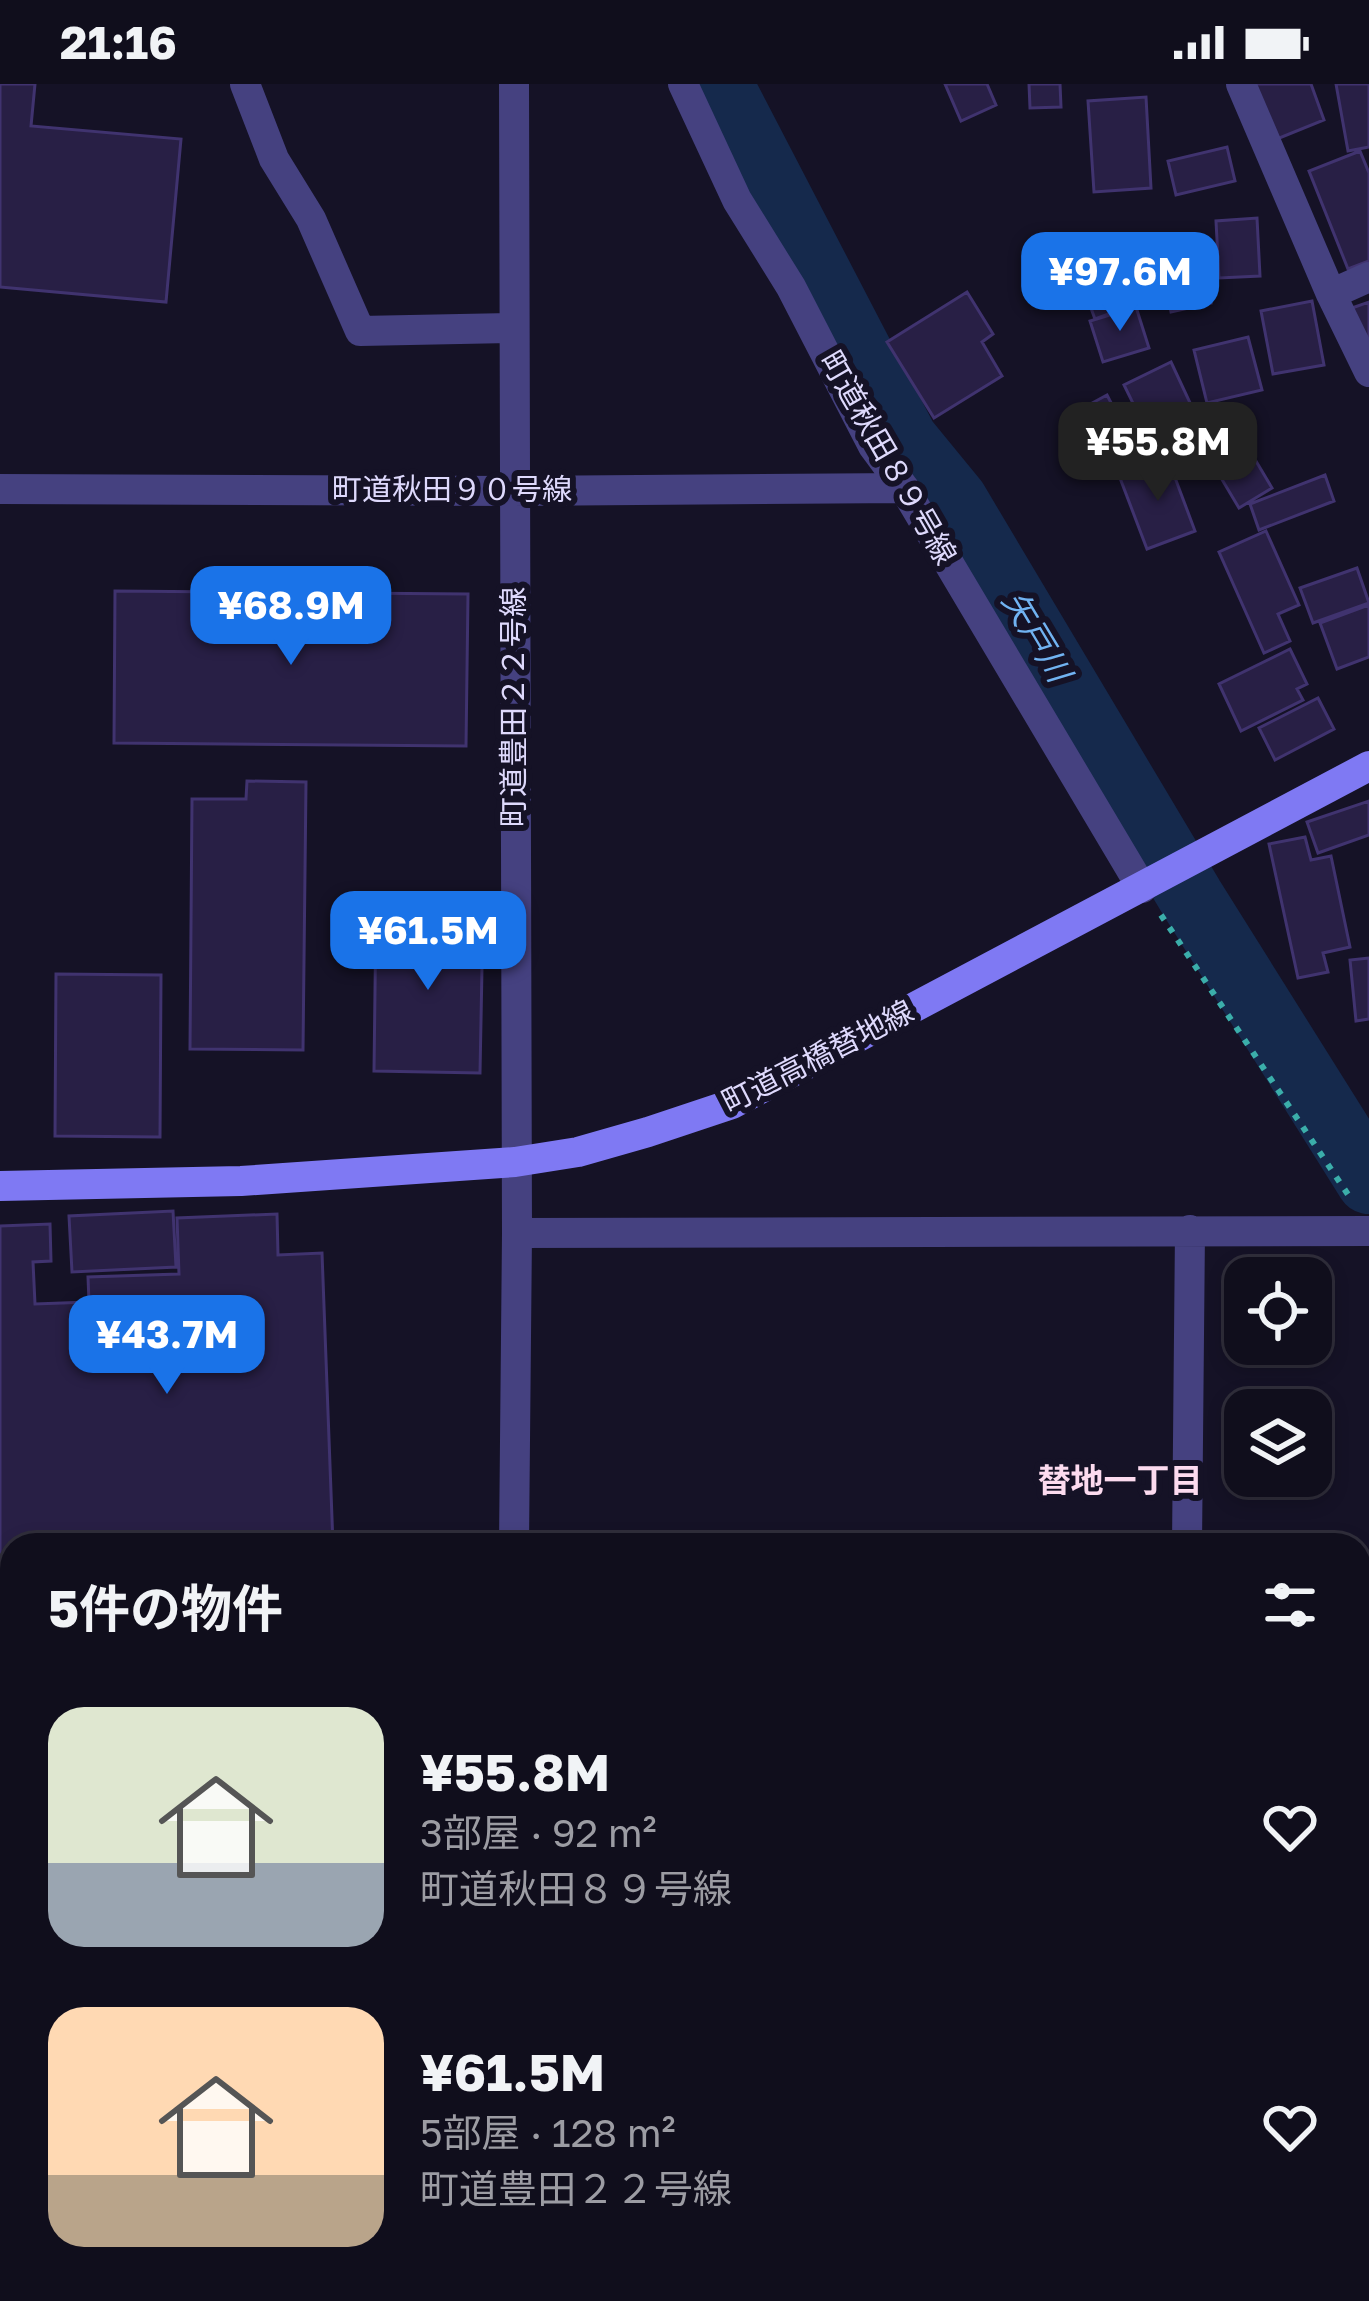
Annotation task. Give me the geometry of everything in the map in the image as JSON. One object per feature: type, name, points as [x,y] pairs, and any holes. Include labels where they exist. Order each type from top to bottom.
[{"type":"street","points":[[245,84],[274,159],[311,220],[360,331],[514,328]]},
{"type":"street","name":"町道豊田２２号線","points":[[514,84],[514,1533]]},
{"type":"street","name":"町道秋田８９号線","points":[[683,84],[737,200],[790,286],[873,446],[904,488],[1142,888]]},
{"type":"street","points":[[1241,84],[1369,372]]},
{"type":"street","points":[[1331,294],[1369,277]]},
{"type":"street","name":"町道秋田９０号線","points":[[0,489],[904,488]]},
{"type":"street","name":"町道高橋替地線","points":[[0,1186],[241,1181],[515,1162],[578,1152],[648,1132],[732,1104],[1369,766]]},
{"type":"street","points":[[517,1233],[1190,1230],[1362,1218]]},
{"type":"street","points":[[1187,1533],[1190,1230]]},
{"type":"path","points":[[1142,888],[1362,1218]]},
{"type":"building","points":[[0,84],[35,84],[31,126],[181,139],[166,302],[0,287]]},
{"type":"building","points":[[945,84],[987,84],[996,105],[961,121]]},
{"type":"building","points":[[1029,84],[1060,84],[1061,107],[1030,108]]},
{"type":"building","points":[[1250,84],[1311,84],[1324,120],[1272,141]]},
{"type":"building","points":[[1336,84],[1369,84],[1369,147],[1348,151]]},
{"type":"building","points":[[1146,97],[1151,188],[1094,192],[1088,101]]},
{"type":"building","points":[[1227,147],[1235,181],[1176,195],[1168,161]]},
{"type":"building","points":[[1360,151],[1369,173],[1369,261],[1348,269],[1309,171]]},
{"type":"building","points":[[1257,218],[1260,276],[1219,278],[1216,221]]},
{"type":"building","points":[[1196,238],[1211,303],[1171,312],[1157,247]]},
{"type":"building","points":[[1117,250],[1136,304],[1095,319],[1075,265]]},
{"type":"building","points":[[967,292],[993,334],[982,342],[1002,376],[934,418],[887,342]]},
{"type":"building","points":[[1312,301],[1324,365],[1273,374],[1261,311]]},
{"type":"building","points":[[1369,302],[1369,352],[1352,308]]},
{"type":"building","points":[[1136,307],[1149,348],[1103,362],[1090,321]]},
{"type":"building","points":[[1248,337],[1262,390],[1207,403],[1194,350]]},
{"type":"building","points":[[1171,362],[1199,422],[1153,444],[1124,385]]},
{"type":"building","points":[[1107,395],[1138,455],[1102,474],[1070,415]]},
{"type":"building","points":[[1244,441],[1272,488],[1239,508],[1211,461]]},
{"type":"building","points":[[1168,459],[1195,531],[1147,549],[1120,478]]},
{"type":"building","points":[[1325,475],[1334,501],[1259,530],[1250,504]]},
{"type":"building","points":[[1266,531],[1299,605],[1278,614],[1290,641],[1264,653],[1219,552]]},
{"type":"building","points":[[1357,568],[1369,603],[1313,623],[1300,588]]},
{"type":"building","points":[[115,591],[468,594],[466,746],[114,743]]},
{"type":"building","points":[[1369,605],[1369,657],[1337,669],[1320,623]]},
{"type":"building","points":[[1290,649],[1307,684],[1297,689],[1303,700],[1241,731],[1219,684]]},
{"type":"building","points":[[1318,698],[1334,729],[1275,760],[1259,728]]},
{"type":"building","points":[[247,781],[306,782],[303,1050],[190,1049],[192,799],[246,799]]},
{"type":"building","points":[[1369,801],[1369,835],[1318,853],[1307,822]]},
{"type":"building","points":[[1305,837],[1311,860],[1331,856],[1350,947],[1323,953],[1328,972],[1298,978],[1269,844]]},
{"type":"building","points":[[376,912],[483,915],[480,1073],[374,1071]]},
{"type":"building","points":[[1369,958],[1369,1019],[1356,1021],[1350,960]]},
{"type":"building","points":[[56,974],[161,975],[160,1137],[55,1136]]},
{"type":"building","points":[[173,1211],[176,1267],[72,1272],[69,1216]]},
{"type":"building","points":[[277,1214],[278,1255],[322,1253],[333,1533],[0,1533],[0,1226],[50,1224],[51,1261],[33,1262],[35,1304],[89,1302],[88,1277],[179,1274],[177,1218]]},
{"type":"waterway","name":"矢戸川","points":[[720,84],[905,440],[955,501],[1191,897],[1369,1181]]},
{"type":"district","name":"替地一丁目","points":[[1120,1480]]}]
